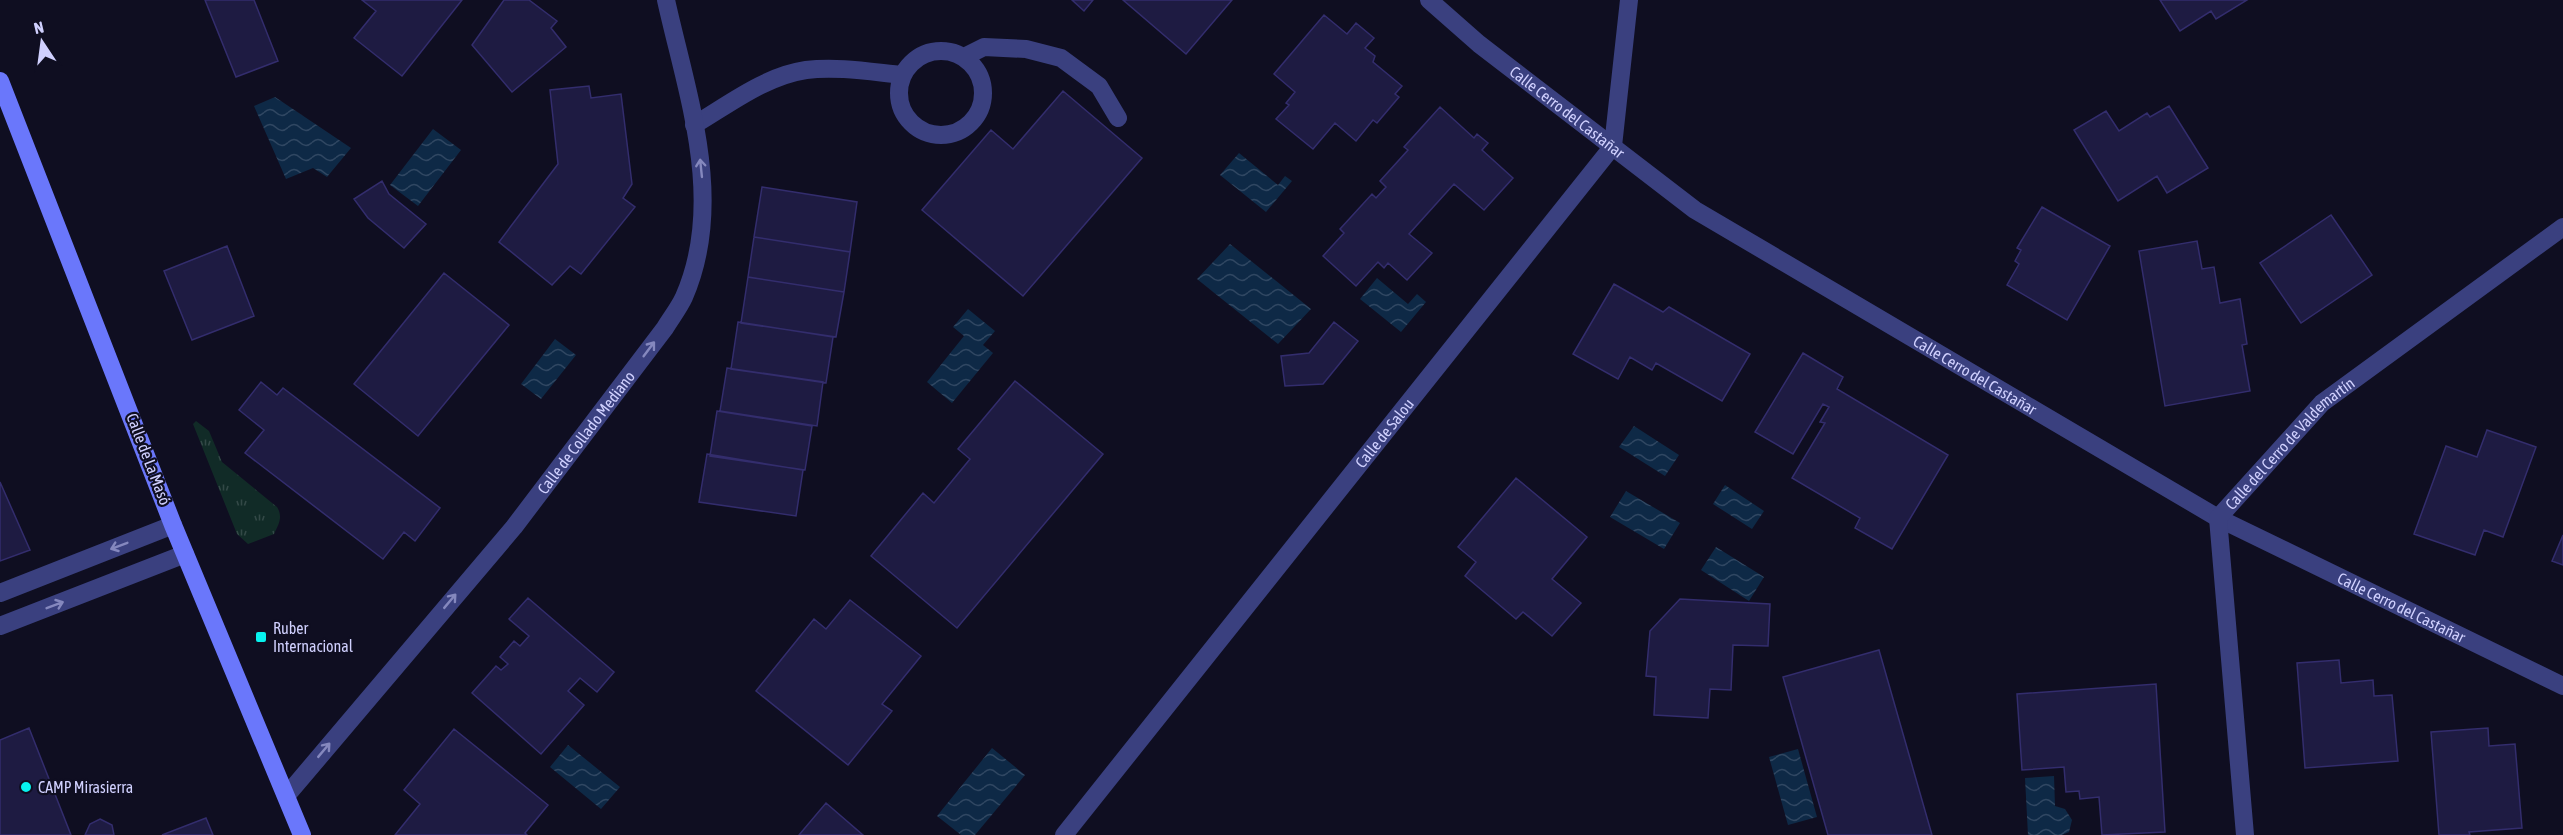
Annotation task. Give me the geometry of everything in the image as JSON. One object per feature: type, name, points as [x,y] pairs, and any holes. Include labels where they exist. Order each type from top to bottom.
[{"type":"street","name":"Calle de Collado Mediano","points":[[287,795],[514,527],[665,328],[684,297],[700,237],[704,206],[694,125],[666,0]]},
{"type":"street","name":"Calle Cerro del Castañar","points":[[1429,0],[1479,44],[1695,210],[2218,518],[2563,686]]},
{"type":"street","points":[[1613,146],[1629,0]]},
{"type":"street","points":[[964,57],[984,47],[1026,49],[1061,58],[1100,86],[1118,118]]},
{"type":"street","points":[[937,51],[951,52],[964,57],[975,67],[982,80],[984,95],[981,108],[975,119],[952,134],[938,135],[925,132],[905,114],[900,102],[903,75],[912,63],[923,55],[937,51]]},
{"type":"street","points":[[694,125],[775,79],[806,70],[854,70],[903,75]]},
{"type":"street","name":"Calle de La Masó","points":[[0,81],[173,525],[302,835]]},
{"type":"street","name":"Calle de Salou","points":[[1064,835],[1613,146]]},
{"type":"street","name":"Calle del Cerro de Valdemartín","points":[[2245,835],[2218,518],[2322,403],[2563,227]]},
{"type":"street","points":[[173,525],[2,592],[8,623],[185,554]]},
{"type":"green space","points":[[196,421],[209,431],[222,462],[277,507],[280,517],[274,534],[248,544],[237,534],[193,424]]},
{"type":"water","points":[[275,97],[351,148],[327,177],[313,168],[286,179],[254,106]]},
{"type":"water","points":[[433,129],[461,150],[418,206],[390,185]]},
{"type":"water","points":[[1239,153],[1278,185],[1285,176],[1292,181],[1266,212],[1220,175]]},
{"type":"water","points":[[1230,244],[1311,309],[1278,344],[1197,279]]},
{"type":"water","points":[[1377,278],[1408,304],[1417,294],[1426,302],[1401,332],[1360,299]]},
{"type":"water","points":[[968,309],[995,331],[983,345],[993,353],[952,403],[927,382],[964,336],[953,327]]},
{"type":"water","points":[[555,339],[576,355],[541,399],[521,384]]},
{"type":"water","points":[[1634,426],[1679,455],[1665,476],[1619,447]]},
{"type":"water","points":[[1725,485],[1764,511],[1752,529],[1713,504]]},
{"type":"water","points":[[1626,491],[1680,523],[1664,549],[1610,517]]},
{"type":"water","points":[[1716,547],[1764,577],[1749,601],[1701,570]]},
{"type":"water","points":[[568,745],[620,787],[601,809],[550,767]]},
{"type":"water","points":[[992,748],[1025,775],[975,835],[961,835],[937,816]]},
{"type":"water","points":[[1798,749],[1817,817],[1788,825],[1769,757]]},
{"type":"water","points":[[2054,776],[2055,806],[2065,809],[2072,820],[2069,832],[2062,835],[2028,835],[2025,778]]},
{"type":"building","points":[[205,0],[254,0],[278,61],[236,77]]},
{"type":"building","points":[[362,0],[462,0],[402,76],[354,38],[376,11]]},
{"type":"building","points":[[504,0],[529,0],[557,21],[551,28],[566,47],[512,92],[472,45]]},
{"type":"building","points":[[1072,0],[1093,0],[1084,11]]},
{"type":"building","points":[[1123,0],[1232,0],[1186,54]]},
{"type":"building","points":[[2160,0],[2247,0],[2216,19],[2211,11],[2180,31]]},
{"type":"building","points":[[1324,15],[1347,34],[1356,23],[1374,38],[1365,48],[1375,56],[1373,62],[1402,86],[1395,94],[1399,97],[1377,123],[1373,120],[1356,141],[1335,123],[1313,149],[1276,119],[1289,105],[1286,103],[1295,92],[1274,74]]},
{"type":"building","points":[[589,86],[591,98],[621,94],[632,184],[623,198],[635,207],[581,274],[570,266],[552,285],[499,242],[558,164],[550,90]]},
{"type":"building","points":[[1063,91],[1142,158],[1023,296],[922,210],[991,130],[1013,149]]},
{"type":"building","points":[[2169,106],[2208,168],[2167,193],[2157,176],[2118,201],[2074,130],[2106,111],[2119,131],[2147,113],[2150,117]]},
{"type":"building","points":[[1440,107],[1474,138],[1477,134],[1488,143],[1482,150],[1513,178],[1484,210],[1454,184],[1409,234],[1432,253],[1407,280],[1388,263],[1384,268],[1378,262],[1356,286],[1323,256],[1344,233],[1340,229],[1372,194],[1376,198],[1386,187],[1380,181],[1408,150],[1404,147]]},
{"type":"building","points":[[382,181],[389,194],[426,224],[404,248],[368,218],[354,199]]},
{"type":"building","points":[[762,187],[857,202],[850,252],[754,237]]},
{"type":"building","points":[[2042,207],[2110,246],[2067,320],[2007,285],[2019,264],[2015,261],[2021,250],[2017,248]]},
{"type":"building","points":[[2331,215],[2372,275],[2301,323],[2260,263]]},
{"type":"building","points":[[754,237],[850,252],[844,292],[748,277]]},
{"type":"building","points":[[2197,241],[2202,269],[2214,267],[2220,303],[2240,299],[2247,344],[2242,345],[2250,391],[2165,406],[2139,251]]},
{"type":"building","points":[[227,246],[254,316],[192,340],[164,271]]},
{"type":"building","points":[[444,273],[509,325],[418,436],[354,384]]},
{"type":"building","points":[[748,277],[844,292],[836,337],[741,323]]},
{"type":"building","points":[[1614,284],[1663,312],[1669,307],[1750,354],[1722,401],[1656,363],[1652,370],[1630,357],[1618,379],[1573,354]]},
{"type":"building","points":[[738,322],[833,337],[826,383],[731,369]]},
{"type":"building","points":[[1334,322],[1358,341],[1323,384],[1285,386],[1281,356],[1309,353]]},
{"type":"building","points":[[1803,353],[1843,377],[1837,389],[1948,455],[1892,549],[1855,528],[1860,518],[1792,478],[1825,423],[1820,422],[1829,407],[1823,404],[1793,454],[1755,432]]},
{"type":"building","points":[[727,368],[823,382],[817,426],[720,411]]},
{"type":"building","points":[[1015,381],[1103,454],[957,628],[871,556],[923,493],[934,503],[970,459],[958,449]]},
{"type":"building","points":[[261,382],[277,395],[283,388],[440,508],[415,541],[404,532],[383,559],[245,453],[264,430],[239,410]]},
{"type":"building","points":[[717,411],[812,426],[805,470],[710,456]]},
{"type":"building","points":[[2487,430],[2536,447],[2503,537],[2484,530],[2475,555],[2414,534],[2446,446],[2477,457]]},
{"type":"building","points":[[707,454],[803,470],[796,516],[699,502]]},
{"type":"building","points":[[1516,478],[1587,537],[1552,579],[1581,603],[1552,636],[1523,612],[1516,619],[1465,576],[1476,562],[1458,547]]},
{"type":"building","points":[[0,482],[30,550],[0,561]]},
{"type":"building","points":[[2563,535],[2563,565],[2552,561]]},
{"type":"building","points":[[528,598],[614,672],[597,692],[580,678],[568,691],[584,705],[541,754],[472,693],[496,666],[501,670],[508,664],[500,657],[514,641],[520,646],[529,636],[509,619]]},
{"type":"building","points":[[1680,599],[1770,604],[1768,646],[1733,645],[1731,690],[1710,689],[1708,718],[1654,715],[1656,677],[1646,676],[1650,631]]},
{"type":"building","points":[[850,600],[921,656],[882,704],[892,711],[848,765],[756,691],[814,619],[826,629]]},
{"type":"building","points":[[1879,650],[1932,835],[1828,835],[1783,677]]},
{"type":"building","points":[[2339,660],[2341,683],[2373,680],[2374,696],[2392,695],[2398,761],[2305,768],[2297,663]]},
{"type":"building","points":[[2156,684],[2165,832],[2102,835],[2099,797],[2080,799],[2079,791],[2066,792],[2064,767],[2022,770],[2017,694]]},
{"type":"building","name":"CAMP Mirasierra","points":[[29,728],[71,835],[0,835],[0,740]]},
{"type":"building","points":[[2488,728],[2489,746],[2515,744],[2522,828],[2469,832],[2470,835],[2439,835],[2431,732]]},
{"type":"building","points":[[454,729],[548,805],[525,833],[527,835],[395,835],[420,804],[404,790]]},
{"type":"building","points":[[826,803],[863,835],[799,835]]},
{"type":"building","name":"CAMP Mirasierra","points":[[206,818],[213,835],[162,835]]},
{"type":"building","name":"CAMP Mirasierra","points":[[100,819],[112,825],[114,835],[85,835],[90,824]]},
{"type":"place","name":"Ruber Internacional","points":[[261,637]]},
{"type":"place","name":"CAMP Mirasierra","points":[[26,787]]}]
